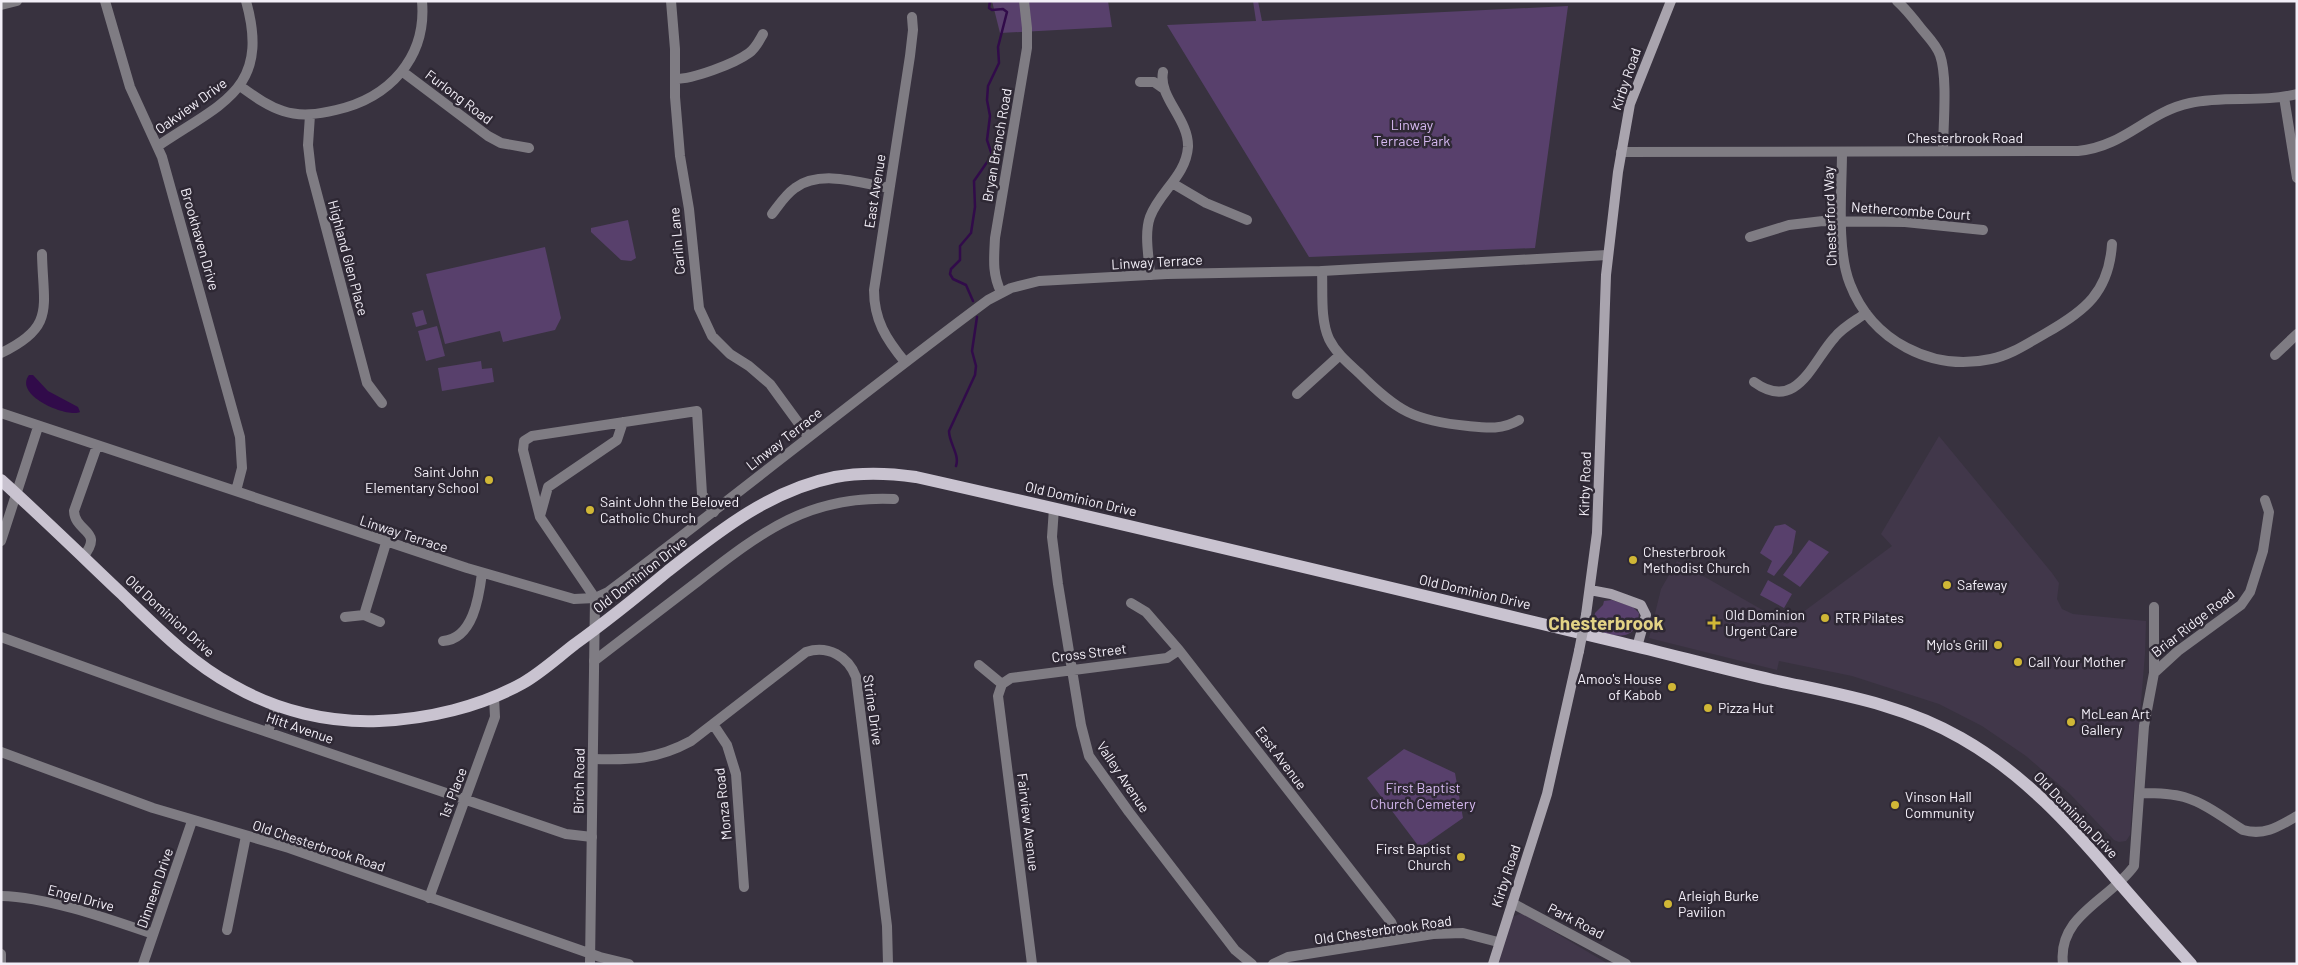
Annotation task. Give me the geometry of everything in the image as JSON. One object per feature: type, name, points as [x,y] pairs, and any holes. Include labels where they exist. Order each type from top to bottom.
[{"type":"main road","name":"Kirby Road","points":[[1493,964],[1498,942],[1555,764],[1586,615],[1597,532],[1607,255],[1621,152],[1630,104],[1671,1]]},
{"type":"main road","name":"Old Dominion Drive","points":[[1,480],[196,661],[235,687],[276,705],[323,717],[354,720],[392,720],[447,712],[494,697],[527,681],[746,514],[773,498],[811,483],[854,474],[895,474],[916,477],[1054,508],[1767,679],[1878,703],[1960,737],[2016,775],[2042,797],[2079,836],[2191,964]]},
{"type":"main road","points":[[1590,590],[1641,605],[1645,610],[1645,624],[1638,647]]},
{"type":"street","points":[[1,6],[17,1]]},
{"type":"street","name":"Brookhaven Drive","points":[[105,1],[130,87],[158,146],[240,437],[242,468],[236,490]]},
{"type":"street","name":"Oakview Drive","points":[[158,146],[231,97],[248,73],[252,48],[252,32],[246,1]]},
{"type":"street","points":[[240,86],[260,101],[282,111],[310,115],[344,108],[361,102],[388,87],[403,72],[419,42],[422,27],[422,1]]},
{"type":"street","name":"Carlin Lane","points":[[671,1],[675,49],[674,79],[680,156],[689,209],[696,292],[702,318],[712,336],[722,348],[760,374],[770,384],[808,436]]},
{"type":"street","name":"Bryan Branch Road","points":[[1001,292],[993,270],[995,238],[1025,60],[1027,28],[1024,1]]},
{"type":"street","points":[[1897,1],[1936,46],[1940,55],[1944,96],[1943,151]]},
{"type":"street","name":"East Avenue","points":[[905,362],[881,328],[874,302],[874,290],[910,56],[913,30],[912,16]]},
{"type":"street","points":[[674,79],[694,77],[742,57],[756,47],[764,34]]},
{"type":"street","name":"Furlong Road","points":[[403,72],[488,136],[501,143],[530,148]]},
{"type":"street","points":[[1150,275],[1147,230],[1149,219],[1186,157],[1187,136],[1184,125],[1162,84],[1163,72]]},
{"type":"street","points":[[1140,82],[1154,82],[1164,89]]},
{"type":"street","name":"Chesterbrook Road","points":[[1621,152],[2092,150],[2117,141],[2162,113],[2191,102],[2284,97],[2297,94]]},
{"type":"street","points":[[2284,97],[2297,178]]},
{"type":"street","name":"Highland Glen Place","points":[[310,115],[308,145],[311,171],[368,382],[382,403]]},
{"type":"street","name":"Chesterford Way","points":[[1842,152],[1842,220],[1845,269],[1849,283],[1866,313],[1886,335],[1914,352],[1930,358],[1953,362],[1992,359],[2014,351],[2082,311],[2097,294],[2104,280],[2109,265],[2112,244]]},
{"type":"street","points":[[772,214],[795,188],[817,179],[846,180],[889,188]]},
{"type":"street","points":[[1172,183],[1206,203],[1247,220]]},
{"type":"street","name":"Nethercombe Court","points":[[1750,238],[1807,222],[1842,220],[1905,222],[1983,230]]},
{"type":"street","points":[[1,353],[25,341],[35,331],[41,320],[43,308],[42,254]]},
{"type":"street","name":"Linway Terrace","points":[[1,413],[236,490],[386,543],[482,573],[574,599],[595,598],[608,592],[714,512],[808,436],[1001,292],[1039,281],[1150,275],[1322,271],[1607,255]]},
{"type":"street","points":[[1322,271],[1325,326],[1331,341],[1340,355],[1381,395],[1403,411],[1426,420],[1493,429],[1502,428],[1519,420]]},
{"type":"street","points":[[1754,382],[1768,390],[1792,388],[1811,372],[1836,335],[1866,313]]},
{"type":"street","points":[[2275,355],[2297,334]]},
{"type":"street","points":[[1297,394],[1340,355]]},
{"type":"street","points":[[595,598],[540,517],[523,450],[524,440],[532,436],[698,411],[702,494],[714,512]]},
{"type":"street","points":[[540,517],[548,487],[616,440],[623,422]]},
{"type":"street","points":[[1,541],[38,426]]},
{"type":"street","points":[[83,557],[91,546],[92,541],[90,535],[76,520],[74,511],[97,446]]},
{"type":"street","points":[[594,662],[731,556],[775,525],[794,516],[833,504],[855,500],[894,499]]},
{"type":"street","name":"Briar Ridge Road","points":[[2063,964],[2062,954],[2066,936],[2084,913],[2134,866],[2141,793],[2144,726],[2154,673],[2178,651],[2234,611],[2248,596],[2254,581],[2268,523],[2269,512],[2265,500]]},
{"type":"street","name":"Valley Avenue","points":[[1054,508],[1052,537],[1071,670],[1085,745],[1089,756],[1129,812],[1235,950],[1252,964]]},
{"type":"street","points":[[364,615],[386,543]]},
{"type":"street","points":[[443,641],[458,637],[466,628],[479,595],[482,573]]},
{"type":"street","name":"Birch Road","points":[[590,958],[595,598]]},
{"type":"street","name":"East Avenue","points":[[1131,603],[1146,612],[1179,650],[1391,922],[1398,939]]},
{"type":"street","points":[[2154,607],[2154,673]]},
{"type":"street","points":[[345,617],[364,615],[380,622]]},
{"type":"street","name":"Hitt Avenue","points":[[1,637],[465,800],[566,834],[592,837]]},
{"type":"street","name":"Strine Drive","points":[[593,759],[629,760],[660,755],[690,741],[806,652],[821,650],[832,652],[848,662],[856,676],[886,916],[889,944],[888,964]]},
{"type":"street","name":"Cross Street","points":[[1002,684],[1012,678],[1167,658],[1179,650]]},
{"type":"street","points":[[979,665],[1002,684]]},
{"type":"street","name":"Fairview Avenue","points":[[1002,684],[998,696],[1032,964]]},
{"type":"street","name":"1st Place","points":[[429,898],[495,717],[494,697]]},
{"type":"street","points":[[268,732],[276,705]]},
{"type":"street","name":"Monza Road","points":[[712,724],[726,745],[736,774],[744,887]]},
{"type":"street","name":"Old Chesterbrook Road","points":[[1,752],[103,791],[192,821],[289,848],[590,958],[630,964]]},
{"type":"street","points":[[2141,793],[2171,794],[2184,797],[2202,804],[2242,830],[2251,832],[2268,831],[2297,816]]},
{"type":"street","name":"Dinneen Drive","points":[[143,964],[192,821]]},
{"type":"street","points":[[227,930],[246,836]]},
{"type":"street","name":"Engel Drive","points":[[1,896],[24,898],[93,914],[153,934]]},
{"type":"street","name":"Park Road","points":[[1512,903],[1626,964]]},
{"type":"street","name":"Old Chesterbrook Road","points":[[1273,964],[1288,957],[1433,934],[1463,933],[1498,942]]},
{"type":"street","points":[[1,954],[2,964]]},
{"type":"shaded area","points":[[29,375],[33,375],[48,391],[78,407],[80,412],[65,412],[44,404],[35,398],[26,383]]},
{"type":"shaded area","points":[[1939,436],[2052,573],[2059,583],[2057,599],[2062,609],[2073,614],[2146,621],[2130,835],[2126,841],[2119,842],[2114,840],[2070,794],[2026,756],[1982,726],[1939,704],[1852,676],[1779,661],[1777,670],[1649,638],[1661,589],[1677,561],[1787,624],[1892,546],[1881,534]]},
{"type":"shaded area","points":[[1522,913],[1605,962],[1605,964],[1495,964],[1510,918]]},
{"type":"green space","points":[[992,1],[1108,1],[1112,27],[1000,33]]},
{"type":"green space","name":"Linway Terrace Park","points":[[1253,1],[1258,1],[1262,21],[1568,6],[1535,248],[1309,257],[1167,25],[1256,21]]},
{"type":"green space","points":[[628,220],[636,258],[631,261],[621,260],[591,232],[591,228]]},
{"type":"green space","points":[[545,247],[561,318],[555,330],[503,342],[500,331],[445,344],[426,274]]},
{"type":"green space","points":[[423,310],[427,324],[416,327],[412,313]]},
{"type":"green space","points":[[437,326],[445,356],[426,361],[418,331]]},
{"type":"green space","points":[[481,361],[482,369],[492,368],[494,382],[442,391],[438,368]]},
{"type":"green space","points":[[1785,524],[1796,531],[1792,553],[1774,576],[1767,572],[1772,561],[1760,553],[1775,526]]},
{"type":"green space","points":[[1809,540],[1829,552],[1800,587],[1783,575]]},
{"type":"green space","points":[[1768,580],[1792,594],[1784,608],[1760,595]]},
{"type":"green space","points":[[1612,600],[1633,607],[1639,613],[1637,623],[1629,634],[1616,635],[1592,630],[1595,613],[1603,605],[1604,601]]},
{"type":"green space","name":"First Baptist Church Cemetery","points":[[1404,749],[1455,773],[1463,818],[1420,848],[1367,778]]},
{"type":"waterway","points":[[973,301],[966,285],[953,279],[950,274],[951,269],[960,260],[960,246],[971,233],[975,207],[974,181],[992,155],[987,140],[990,116],[987,100],[988,86],[999,63],[998,47],[1007,12],[1003,9],[992,10],[989,8],[990,1]]},
{"type":"waterway","points":[[956,466],[957,458],[949,431],[975,375],[976,366],[972,351],[977,317]]},
{"type":"place","name":"Saint John Elementary School","points":[[489,480]]},
{"type":"place","name":"Saint John the Beloved Catholic Church","points":[[590,510]]},
{"type":"place","name":"Chesterbrook Methodist Church","points":[[1633,560]]},
{"type":"place","name":"Safeway","points":[[1947,585]]},
{"type":"place","name":"RTR Pilates","points":[[1825,618]]},
{"type":"place","name":"Old Dominion Urgent Care","points":[[1714,623]]},
{"type":"place","name":"Mylo's Grill","points":[[1998,645]]},
{"type":"place","name":"Call Your Mother","points":[[2018,662]]},
{"type":"place","name":"Amoo's House of Kabob","points":[[1672,687]]},
{"type":"place","name":"Pizza Hut","points":[[1708,708]]},
{"type":"place","name":"McLean Art Gallery","points":[[2071,722]]},
{"type":"place","name":"Vinson Hall Community","points":[[1895,805]]},
{"type":"place","name":"First Baptist Church","points":[[1461,857]]},
{"type":"place","name":"Arleigh Burke Pavilion","points":[[1668,904]]},
{"type":"district","name":"Chesterbrook","points":[[1606,623]]}]
